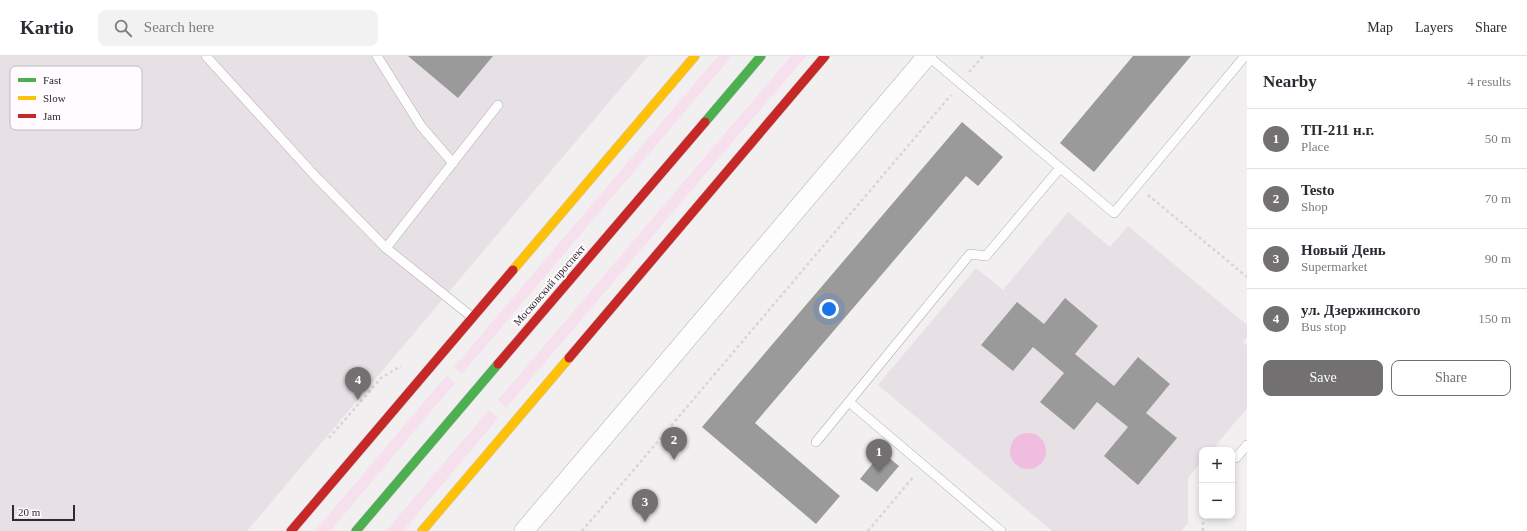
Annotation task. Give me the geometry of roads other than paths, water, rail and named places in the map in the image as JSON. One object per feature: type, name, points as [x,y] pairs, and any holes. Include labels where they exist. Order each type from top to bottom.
[{"type":"main road","points":[[291,531],[695,56]]},
{"type":"main road","name":"Московский проспект","points":[[356,531],[761,56]]},
{"type":"main road","points":[[422,531],[825,56]]},
{"type":"street","points":[[524,531],[927,56]]},
{"type":"lane","points":[[206,56],[316,177],[386,248],[472,317]]},
{"type":"lane","points":[[377,56],[421,126],[453,164]]},
{"type":"lane","points":[[927,56],[1114,213],[1245,56]]},
{"type":"lane","points":[[386,248],[498,105]]},
{"type":"lane","points":[[816,442],[970,254],[986,256],[1060,168]]},
{"type":"lane","points":[[849,402],[1001,531]]},
{"type":"lane","points":[[1236,458],[1247,445]]},
{"type":"place","name":"ул. Дзержинского","points":[[358,400]]},
{"type":"place","name":"Testo","points":[[674,460]]},
{"type":"place","name":"ТП-211 н.г.","points":[[879,472]]},
{"type":"place","name":"Новый День","points":[[645,522]]}]
